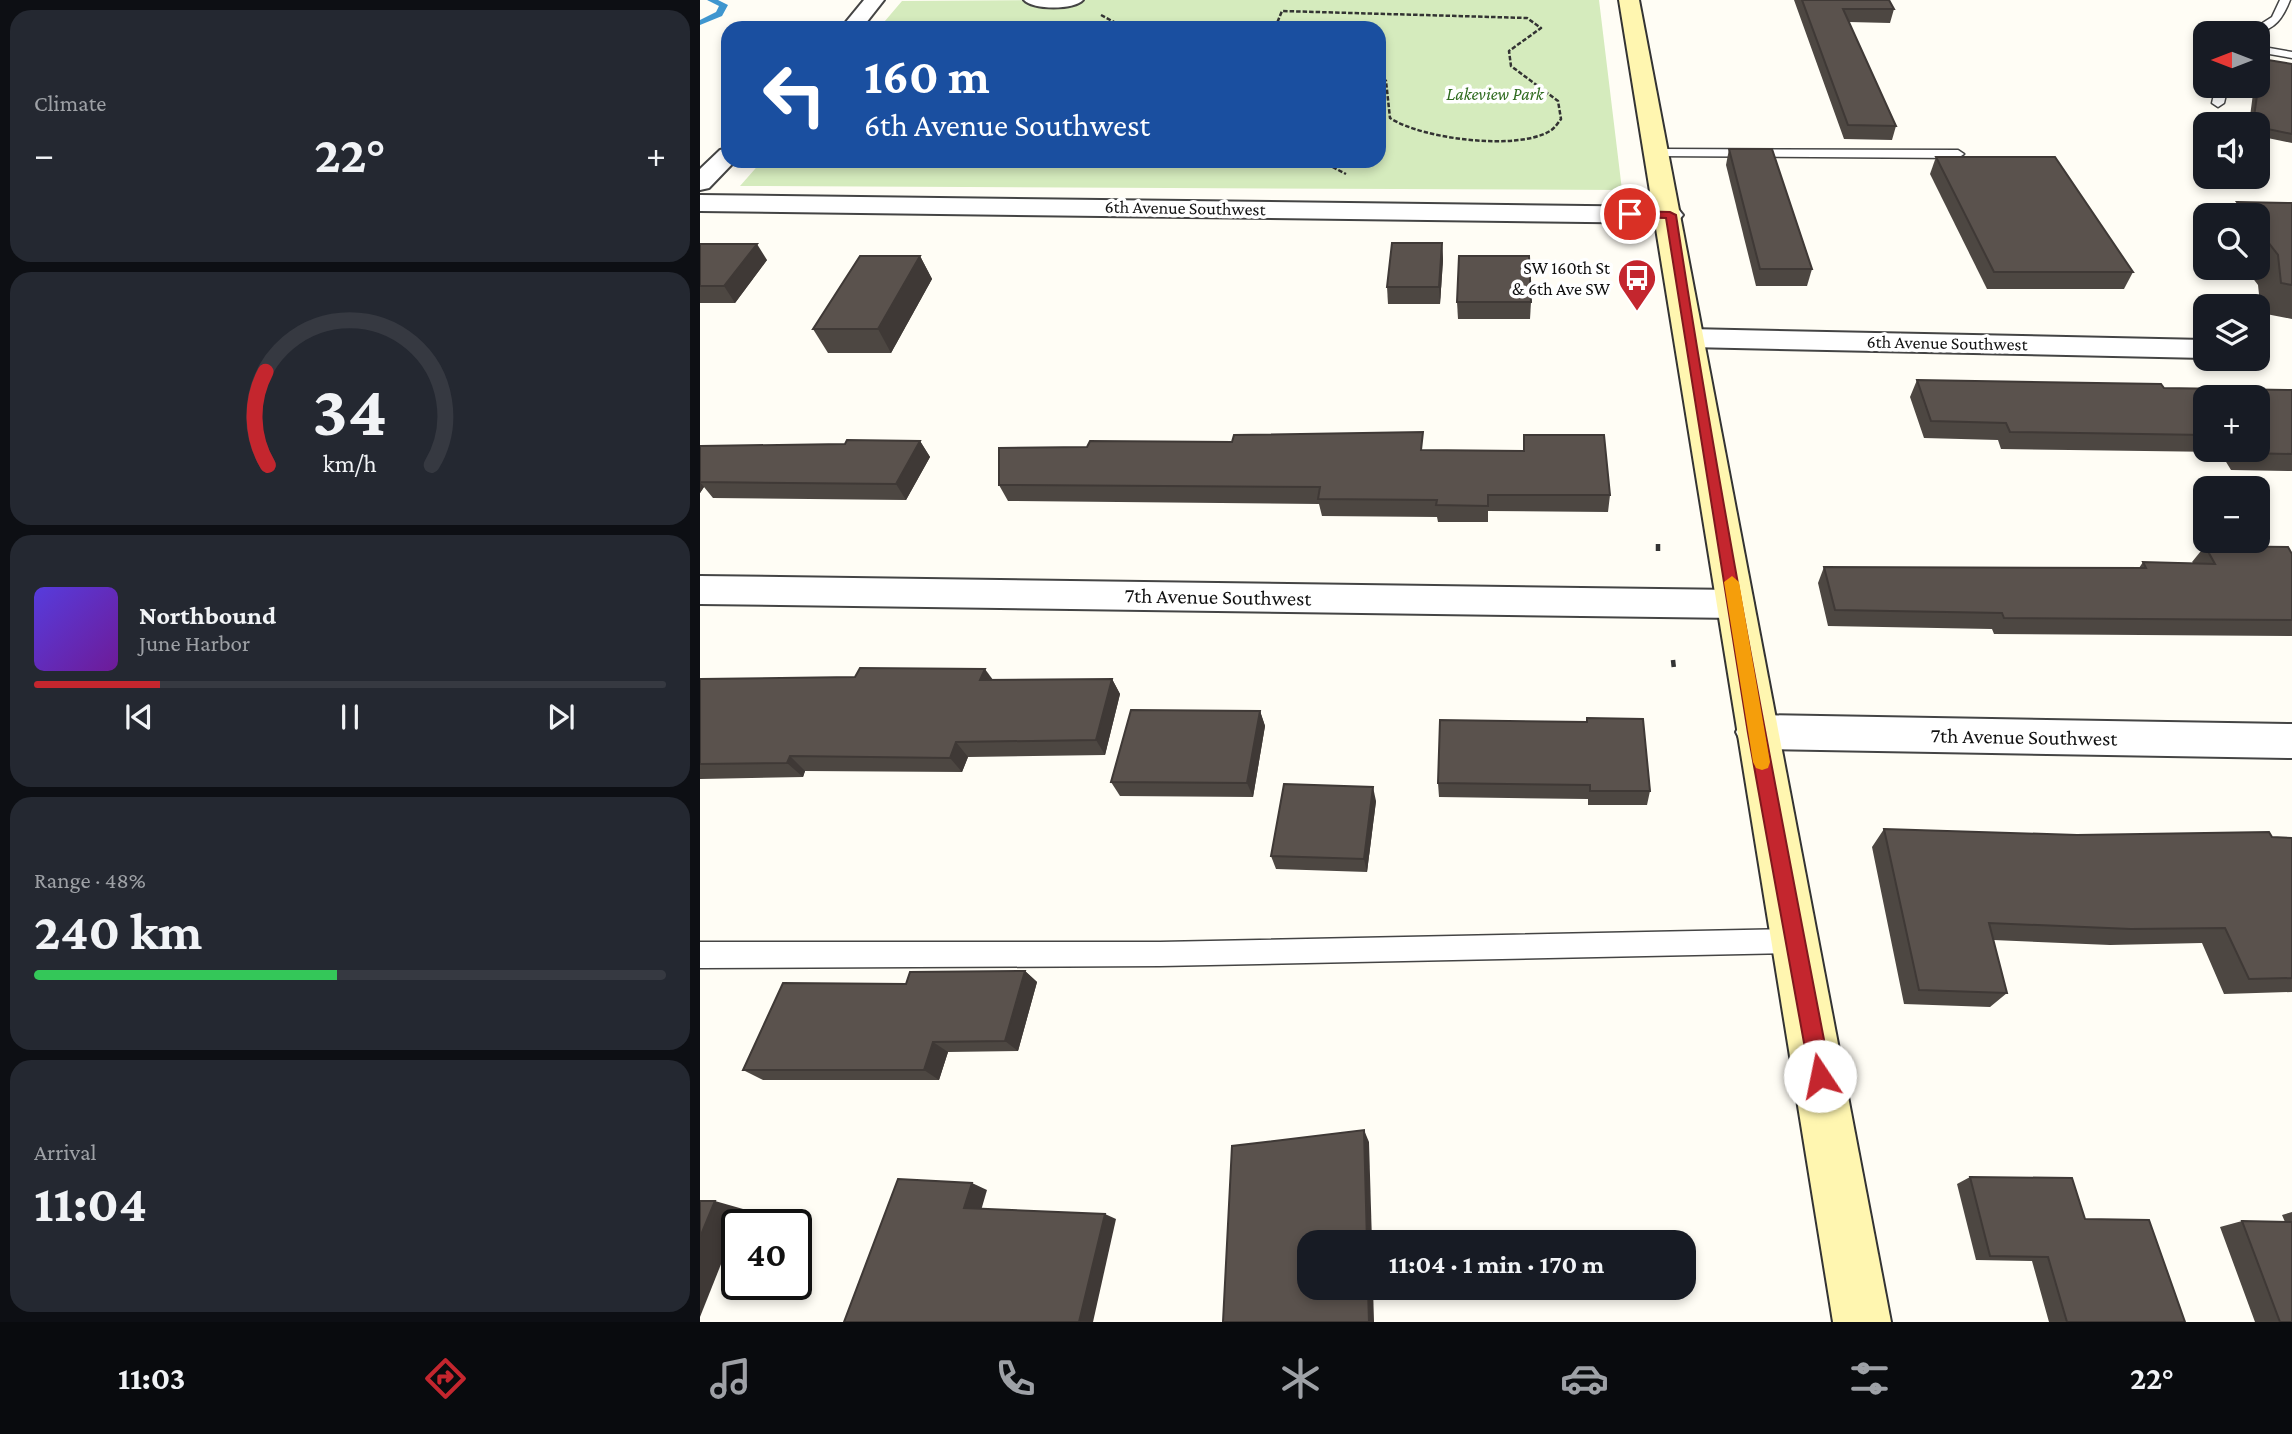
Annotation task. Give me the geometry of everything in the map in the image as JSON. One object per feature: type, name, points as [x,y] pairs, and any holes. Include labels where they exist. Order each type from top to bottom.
[{"type":"street","points":[[857,21],[874,0]]},
{"type":"street","points":[[1034,0],[1073,0]]},
{"type":"street","points":[[1629,0],[1670,215],[1756,733],[1862,1322]]},
{"type":"street","points":[[700,183],[721,162]]},
{"type":"street","name":"6th Avenue Southwest","points":[[700,203],[1670,215]]},
{"type":"street","name":"6th Avenue Southwest","points":[[1689,338],[2193,349]]},
{"type":"street","name":"7th Avenue Southwest","points":[[700,590],[1736,604]]},
{"type":"street","name":"7th Avenue Southwest","points":[[1756,733],[2292,741]]},
{"type":"lane","points":[[2277,19],[2285,0]]},
{"type":"lane","points":[[2270,23],[2277,19],[2292,21]]},
{"type":"lane","points":[[2270,51],[2292,55]]},
{"type":"lane","points":[[2218,103],[2219,98]]},
{"type":"lane","points":[[1658,153],[1958,154]]},
{"type":"lane","points":[[700,955],[1160,954],[1795,941]]},
{"type":"path","points":[[1278,21],[1282,11],[1527,18],[1541,28],[1509,51],[1511,66],[1558,101],[1562,109],[1560,121],[1546,135],[1527,139],[1466,139],[1425,132],[1402,126],[1390,118],[1386,81]]},
{"type":"path","points":[[1658,544],[1658,552]]},
{"type":"path","points":[[1673,660],[1674,669]]},
{"type":"green space","name":"Lakeview Park","points":[[1599,0],[1622,190],[740,186],[756,168],[1386,168],[1386,21],[885,21],[902,1]]},
{"type":"building","points":[[1802,0],[1889,0],[1894,9],[1843,9],[1896,126],[1848,125]]},
{"type":"building","points":[[2270,60],[2292,64],[2292,134],[2270,129],[2270,112],[2255,112],[2257,98],[2270,98]]},
{"type":"building","points":[[1729,149],[1772,149],[1812,269],[1760,269]]},
{"type":"building","points":[[1936,157],[2055,157],[2133,272],[1994,272]]},
{"type":"building","points":[[2237,202],[2292,203],[2292,285],[2281,283],[2278,255],[2270,245],[2270,203]]},
{"type":"building","points":[[1392,243],[1442,243],[1439,287],[1387,287]]},
{"type":"building","points":[[700,244],[757,244],[724,286],[700,286]]},
{"type":"building","points":[[860,256],[920,256],[878,329],[813,329]]},
{"type":"building","points":[[1459,256],[1529,256],[1531,302],[1457,302]]},
{"type":"building","points":[[1917,380],[2161,384],[2164,388],[2193,388],[2193,435],[2010,432],[2006,423],[1931,421]]},
{"type":"building","points":[[2270,390],[2292,390],[2292,454],[2270,454]]},
{"type":"building","points":[[1423,432],[1421,450],[1524,451],[1524,435],[1604,435],[1610,495],[1488,495],[1488,506],[1436,505],[1437,500],[1318,499],[1320,487],[999,485],[999,448],[1087,447],[1090,441],[1232,442],[1234,435]]},
{"type":"building","points":[[847,440],[920,441],[896,484],[700,482],[700,446],[845,444]]},
{"type":"building","points":[[2270,547],[2288,547],[2292,554],[2292,620],[2004,618],[2002,613],[1835,610],[1824,567],[2146,568],[2143,562],[2215,564],[2209,553],[2270,553]]},
{"type":"building","points":[[860,668],[985,669],[980,680],[1112,679],[1096,740],[956,742],[950,758],[790,756],[787,763],[700,764],[700,679],[855,677]]},
{"type":"building","points":[[1131,710],[1260,711],[1247,783],[1111,782]]},
{"type":"building","points":[[1587,718],[1643,719],[1650,791],[1590,791],[1590,785],[1438,783],[1440,720],[1587,722]]},
{"type":"building","points":[[1284,784],[1373,787],[1364,859],[1271,856]]},
{"type":"building","points":[[1884,829],[2077,835],[2269,832],[2272,837],[2292,838],[2292,978],[2249,979],[2225,928],[2131,929],[1989,923],[2007,993],[1919,990]]},
{"type":"building","points":[[1025,971],[1005,1041],[933,1042],[924,1070],[743,1070],[783,983],[906,984],[910,972]]},
{"type":"building","points":[[1364,1130],[1367,1230],[1297,1230],[1297,1300],[1368,1300],[1369,1322],[1223,1322],[1232,1146]]},
{"type":"building","points":[[1970,1177],[2072,1178],[2085,1219],[2149,1220],[2185,1322],[2067,1322],[2048,1257],[1990,1256]]},
{"type":"building","points":[[898,1179],[972,1183],[964,1208],[1105,1214],[1079,1322],[844,1322]]},
{"type":"building","points":[[700,1201],[715,1201],[700,1237]]},
{"type":"building","points":[[2242,1221],[2292,1222],[2292,1322],[2280,1322]]},
{"type":"waterway","points":[[700,23],[719,14],[724,5],[711,0]]},
{"type":"slow traffic","points":[[1732,582],[1762,762]]},
{"type":"place","name":"SW 160th St & 6th Ave SW","points":[[1637,312]]},
{"type":"route","points":[[1630,214],[1670,215],[1756,733],[1820,1076]]}]
